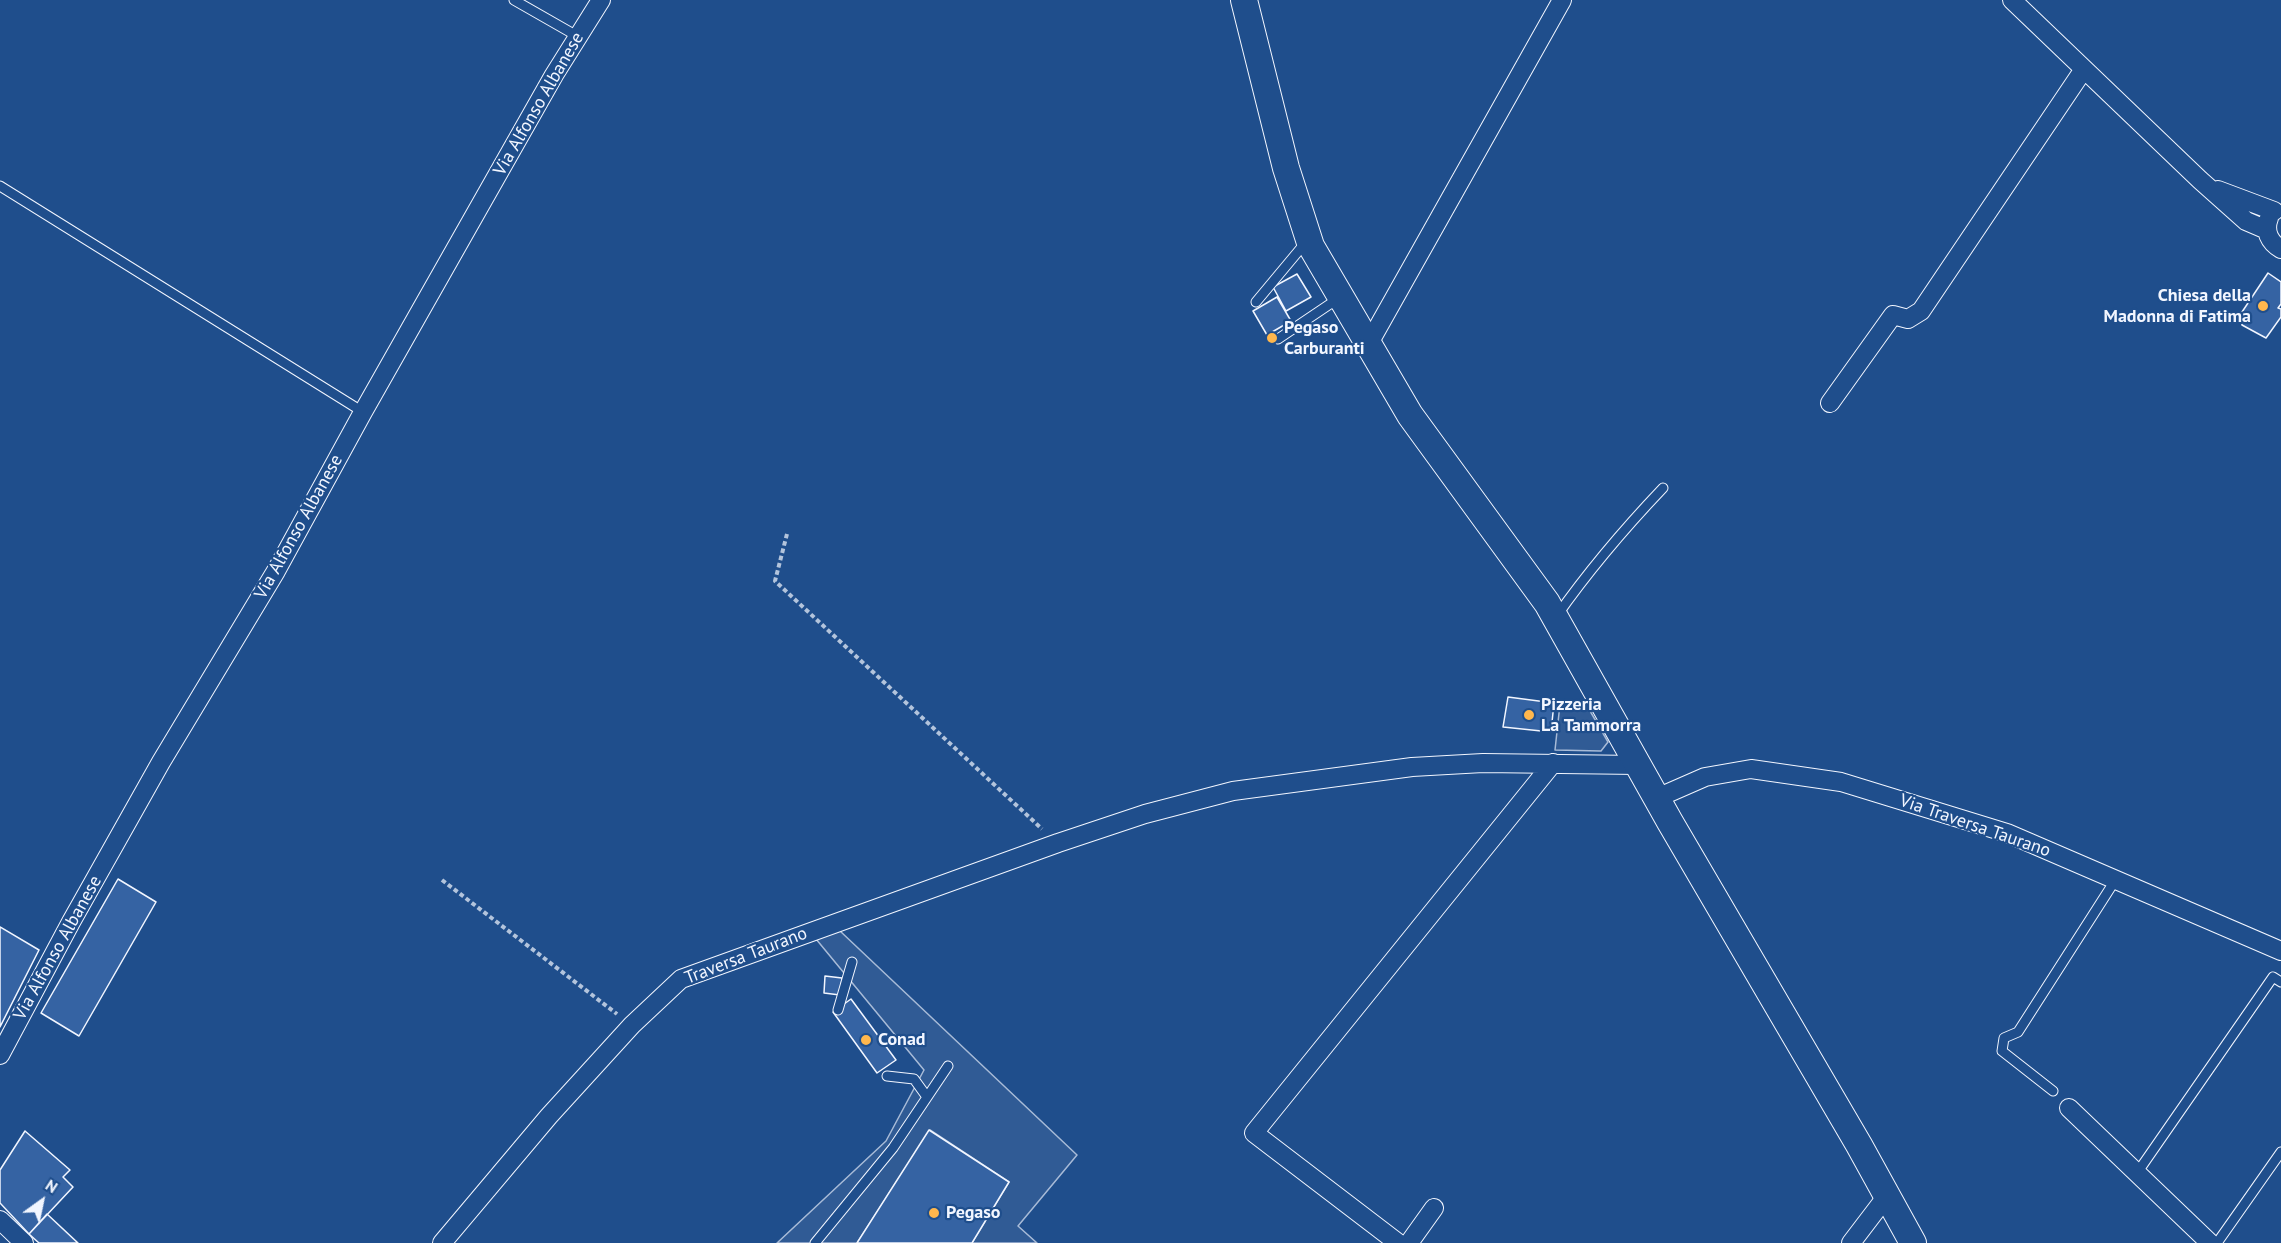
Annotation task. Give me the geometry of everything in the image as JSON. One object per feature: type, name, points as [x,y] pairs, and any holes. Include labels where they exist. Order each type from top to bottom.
[{"type":"street","name":"Via Alfonso Albanese","points":[[0,1055],[71,922],[161,762],[276,571],[363,412],[578,36],[602,0]]},
{"type":"street","points":[[1244,0],[1286,168],[1308,239],[1410,415],[1547,603],[1600,706],[1638,765],[1859,1145],[1913,1243]]},
{"type":"street","points":[[1368,345],[1562,0]]},
{"type":"street","points":[[2012,0],[2200,180],[2246,221],[2267,230]]},
{"type":"street","points":[[1830,403],[1893,315],[1908,319],[1922,311],[2084,69]]},
{"type":"street","points":[[2200,180],[2227,194],[2278,209],[2267,223],[2267,230],[2271,241],[2280,249]]},
{"type":"street","name":"Traversa Taurano","points":[[442,1243],[549,1116],[632,1025],[681,979],[1050,846],[1145,814],[1233,791],[1412,768],[1483,764],[1638,765]]},
{"type":"street","points":[[1398,1243],[1254,1133],[1553,764]]},
{"type":"street","name":"Via Traversa Taurano","points":[[1657,798],[1705,777],[1751,769],[1841,782],[2007,833],[2281,951]]},
{"type":"street","points":[[2069,1108],[2210,1243]]},
{"type":"street","points":[[1851,1243],[1886,1197]]},
{"type":"street","points":[[1408,1243],[1434,1208]]},
{"type":"street","points":[[0,1220],[24,1243]]},
{"type":"lane","points":[[514,0],[578,36]]},
{"type":"lane","points":[[0,186],[363,412]]},
{"type":"lane","points":[[1257,302],[1308,239]]},
{"type":"lane","points":[[1278,339],[1330,304],[1343,302]]},
{"type":"lane","points":[[1555,619],[1584,577],[1621,531],[1663,488]]},
{"type":"lane","points":[[2053,1091],[2002,1051],[2004,1038],[2019,1032],[2116,879]]},
{"type":"lane","points":[[838,1010],[852,962]]},
{"type":"lane","points":[[2137,1173],[2273,977],[2281,982]]},
{"type":"lane","points":[[815,1243],[893,1148],[948,1066]]},
{"type":"lane","points":[[887,1076],[914,1079],[927,1097]]},
{"type":"lane","points":[[2217,1243],[2281,1152]]},
{"type":"path","points":[[787,534],[775,581],[1050,846]]},
{"type":"path","points":[[442,880],[632,1025]]},
{"type":"shaded area","points":[[1560,704],[1586,704],[1608,742],[1601,751],[1555,750]]},
{"type":"shaded area","points":[[840,931],[1077,1155],[1018,1226],[1037,1243],[972,1243],[1009,1182],[930,1130],[857,1243],[777,1243],[886,1141],[924,1070],[816,939]]},
{"type":"building","name":"Chiesa della Madonna di Fatima","points":[[2268,273],[2281,282],[2281,304],[2278,308],[2281,309],[2281,317],[2266,338],[2242,325],[2240,315]]},
{"type":"building","points":[[1297,274],[1311,297],[1286,311],[1273,287]]},
{"type":"building","points":[[1277,297],[1291,321],[1267,335],[1253,311]]},
{"type":"building","name":"Pizzeria La Tammorra","points":[[1508,697],[1554,703],[1551,732],[1503,727]]},
{"type":"building","points":[[118,879],[156,902],[79,1036],[41,1013]]},
{"type":"building","points":[[0,927],[39,950],[0,1027]]},
{"type":"building","points":[[825,976],[842,978],[840,995],[824,993]]},
{"type":"building","points":[[851,999],[896,1060],[877,1073],[833,1012]]},
{"type":"building","name":"Pegaso","points":[[929,1130],[1009,1182],[972,1243],[857,1243]]},
{"type":"building","points":[[25,1131],[70,1170],[63,1177],[73,1187],[29,1234],[0,1203],[0,1170]]},
{"type":"building","points":[[47,1214],[78,1243],[39,1243],[29,1234]]},
{"type":"place","name":"Chiesa della Madonna di Fatima","points":[[2263,306]]},
{"type":"place","name":"Pegaso Carburanti","points":[[1272,338]]},
{"type":"place","name":"Pizzeria La Tammorra","points":[[1529,715]]},
{"type":"place","name":"Conad","points":[[866,1040]]},
{"type":"place","name":"Pegaso","points":[[934,1213]]}]
